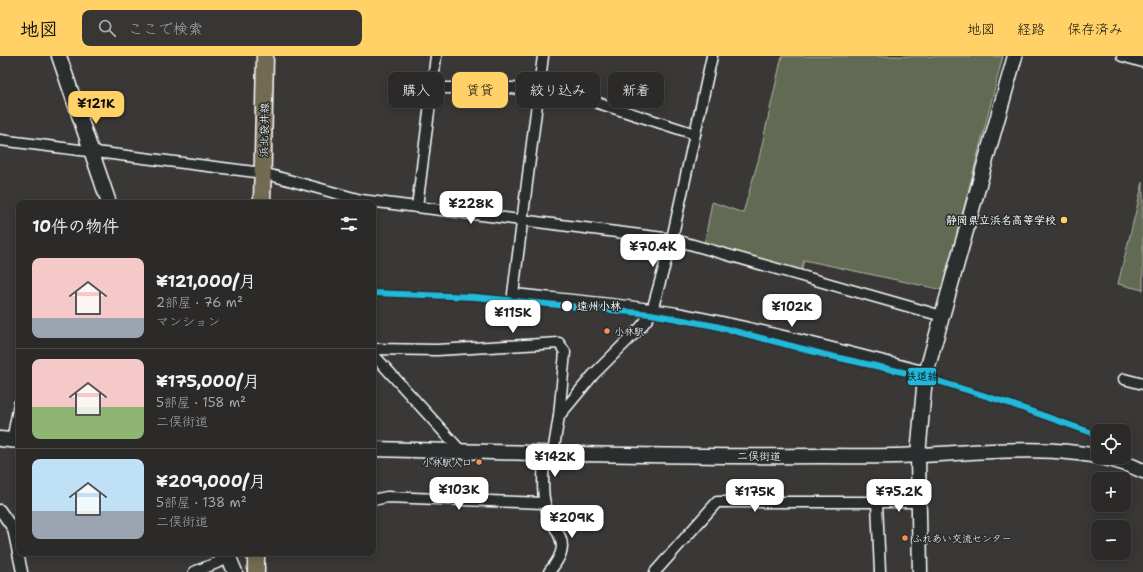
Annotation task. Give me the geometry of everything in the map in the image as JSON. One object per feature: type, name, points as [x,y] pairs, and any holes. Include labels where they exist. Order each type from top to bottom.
[{"type":"main road","name":"浜北袋井線","points":[[262,200],[265,56]]},
{"type":"main road","points":[[256,556],[256,572]]},
{"type":"street","points":[[59,56],[108,200]]},
{"type":"street","points":[[434,72],[436,56]]},
{"type":"street","points":[[541,72],[543,56]]},
{"type":"street","points":[[560,416],[593,376],[641,327],[652,310],[672,239],[712,56]]},
{"type":"street","points":[[920,572],[918,455],[926,372],[1015,56]]},
{"type":"street","points":[[1122,56],[1143,62]]},
{"type":"street","points":[[444,88],[516,89]]},
{"type":"street","points":[[600,104],[695,134]]},
{"type":"street","points":[[417,207],[429,108]]},
{"type":"street","points":[[536,108],[513,294],[652,310],[780,336],[926,372]]},
{"type":"street","points":[[0,140],[263,173],[361,200]]},
{"type":"street","points":[[376,202],[672,239],[942,316]]},
{"type":"street","points":[[376,349],[437,350],[559,343],[565,352],[560,416],[548,453],[544,503],[561,540],[562,551],[559,560],[549,572]]},
{"type":"street","points":[[376,357],[461,451]]},
{"type":"street","points":[[1124,379],[1143,384]]},
{"type":"street","points":[[10,440],[16,416]]},
{"type":"street","name":"二俣街道","points":[[376,449],[785,456],[918,455],[1029,450],[1085,455],[1132,466],[1143,471]]},
{"type":"street","points":[[376,499],[387,497],[544,503]]},
{"type":"street","points":[[655,572],[717,502],[919,502]]},
{"type":"street","points":[[877,503],[880,572]]},
{"type":"street","points":[[0,510],[13,529],[16,543]]},
{"type":"street","points":[[19,556],[22,572]]},
{"type":"street","points":[[194,572],[226,556]]},
{"type":"street","points":[[228,556],[235,572]]},
{"type":"green space","points":[[782,56],[1003,56],[943,290],[804,260],[801,272],[704,245],[712,202],[743,213],[759,158]]},
{"type":"green space","points":[[1143,182],[1143,290],[1118,284]]},
{"type":"transit line","name":"鉄道線","points":[[376,293],[475,297],[651,314],[715,326],[826,355],[925,377],[1008,403],[1091,433]]},
{"type":"place","name":"静岡県立浜名高等学校","points":[[1064,220]]},
{"type":"place","name":"遠州小林","points":[[567,306]]},
{"type":"place","name":"小林駅","points":[[607,331]]},
{"type":"place","name":"小林駅入口","points":[[479,462]]},
{"type":"place","name":"ふれあい交流センター","points":[[905,538]]}]
